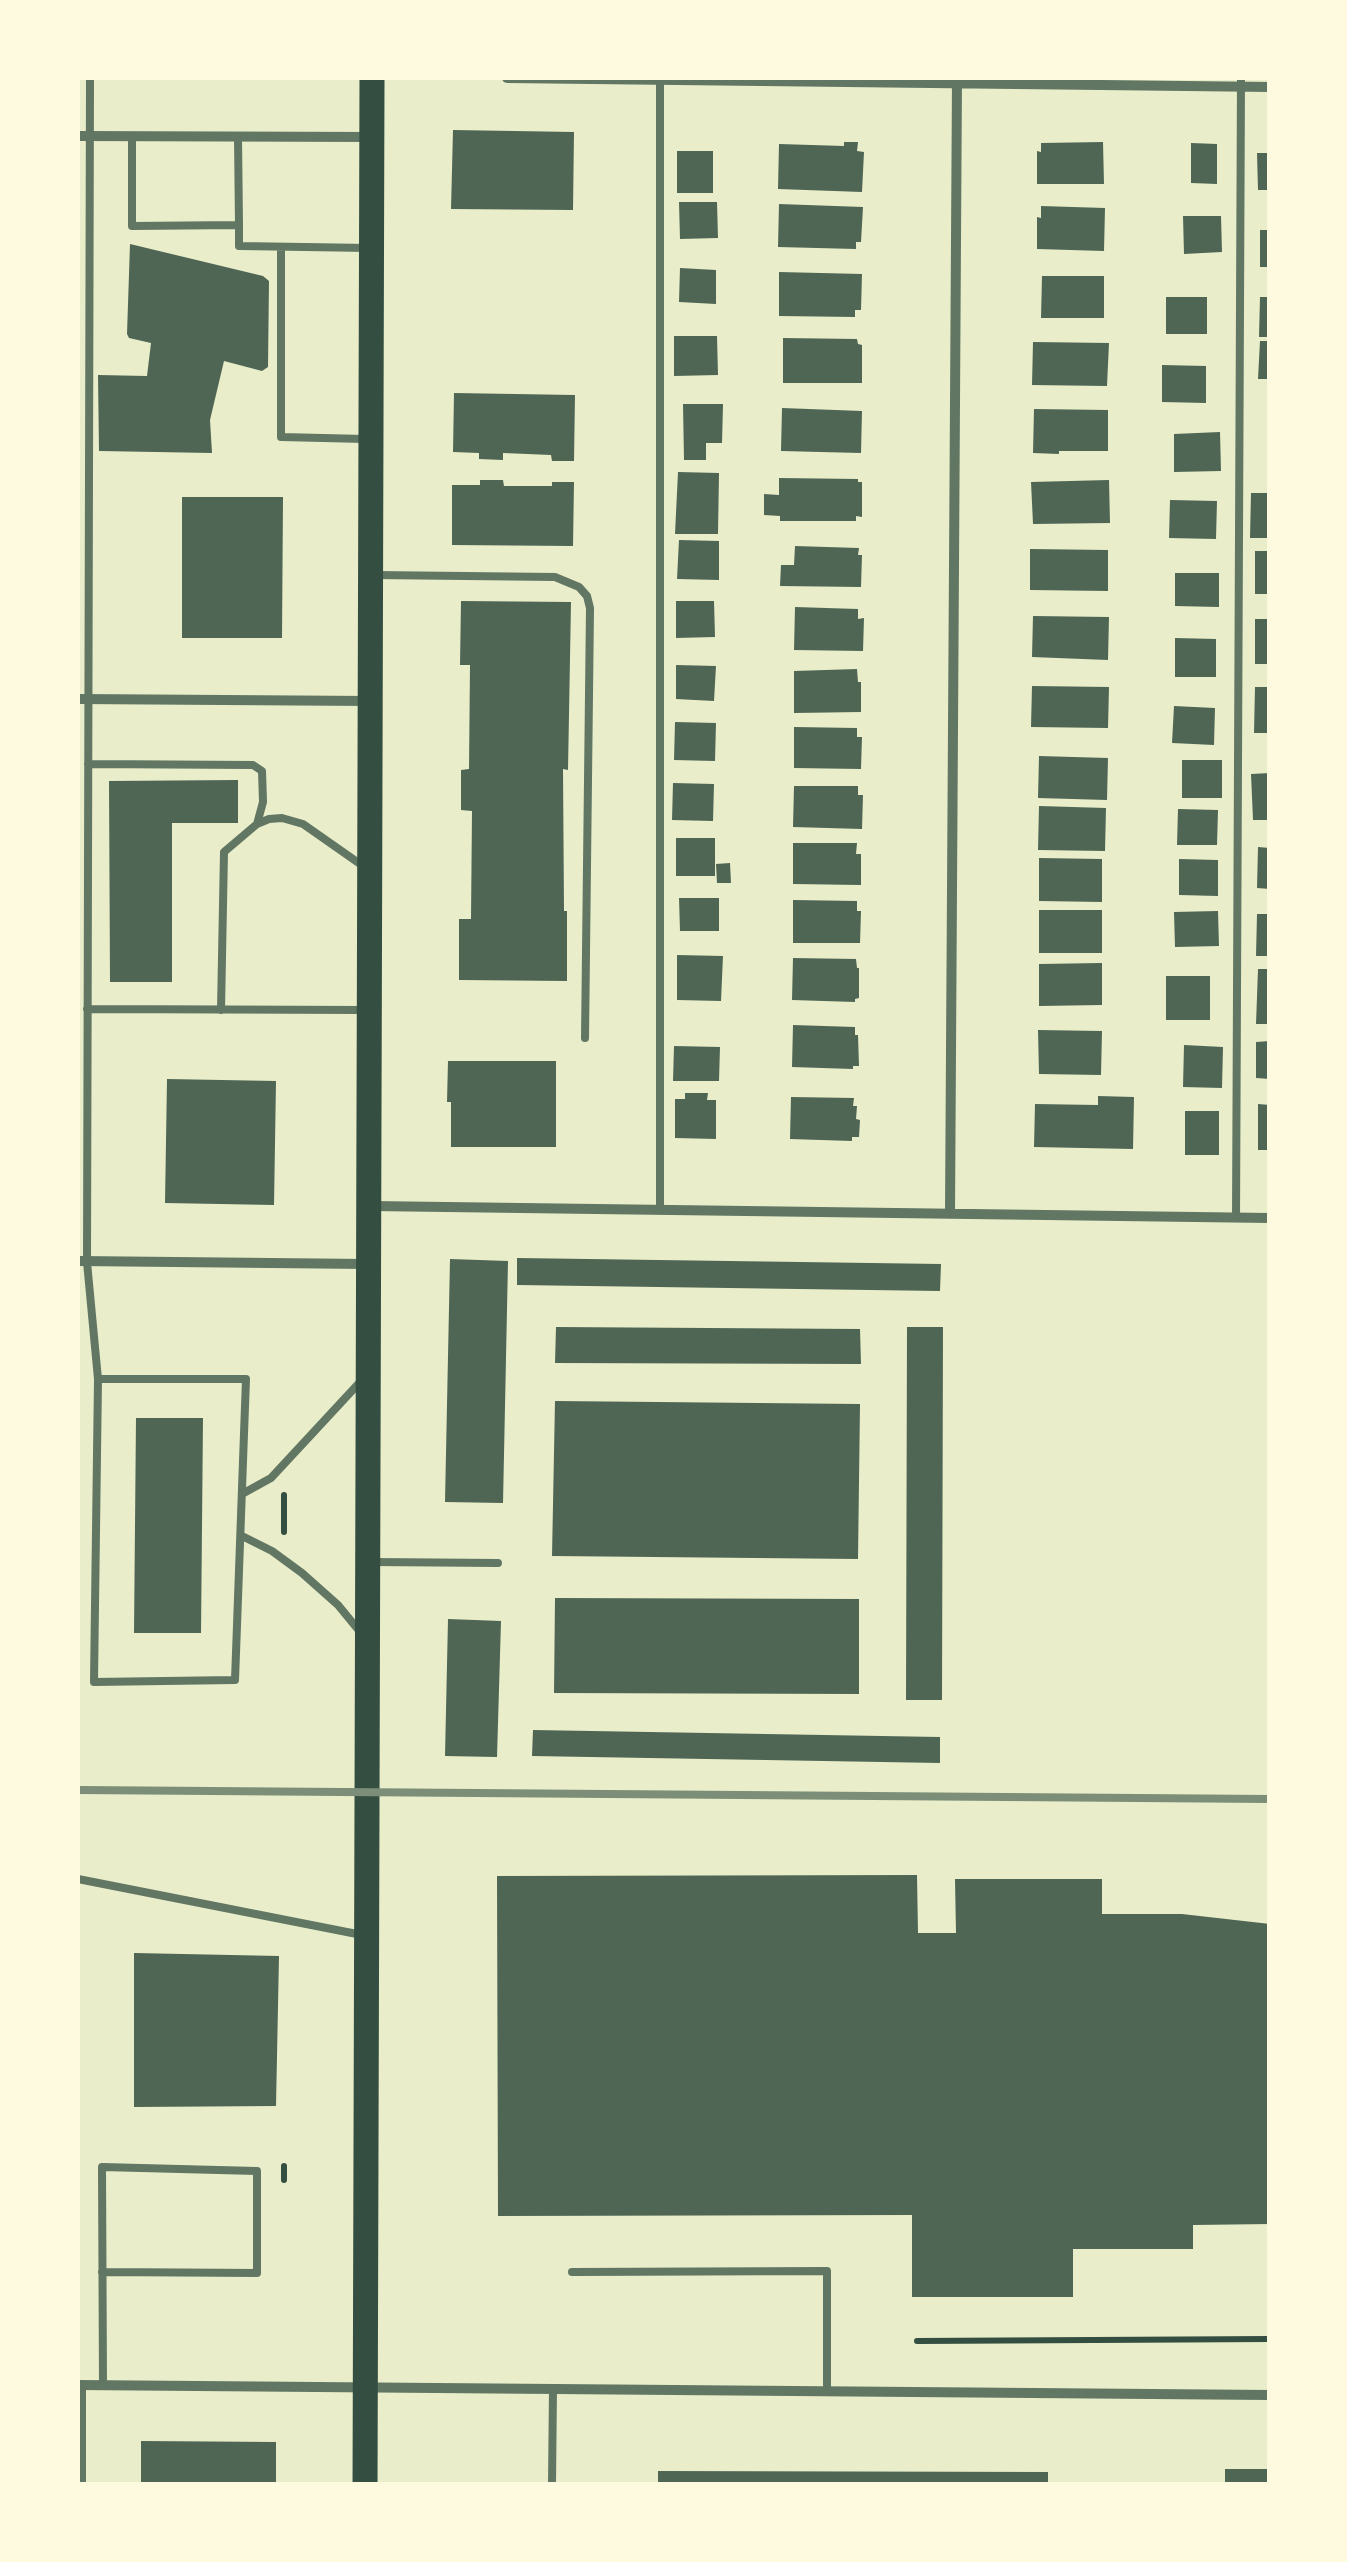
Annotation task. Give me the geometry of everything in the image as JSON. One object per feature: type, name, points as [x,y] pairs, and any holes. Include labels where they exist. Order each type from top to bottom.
[{"type":"main road","points":[[365,2484],[372,78]]},
{"type":"street","points":[[507,78],[1241,82],[1270,87]]},
{"type":"street","points":[[950,1213],[956,80]]},
{"type":"street","points":[[78,136],[371,138]]},
{"type":"street","points":[[83,699],[370,701]]},
{"type":"street","points":[[368,1206],[1270,1218]]},
{"type":"street","points":[[82,1262],[368,1264]]},
{"type":"street","points":[[80,2386],[1270,2395]]},
{"type":"lane","points":[[90,78],[90,419],[83,699],[88,764],[83,974],[88,1009],[82,1262],[98,1379],[94,1682],[235,1680],[246,1379],[98,1379]]},
{"type":"lane","points":[[660,78],[660,1210]]},
{"type":"lane","points":[[1236,1217],[1241,82]]},
{"type":"lane","points":[[132,136],[132,226],[240,225]]},
{"type":"lane","points":[[238,137],[239,246],[371,248]]},
{"type":"lane","points":[[281,246],[280,437],[370,439]]},
{"type":"lane","points":[[78,418],[90,419]]},
{"type":"lane","points":[[370,575],[555,577],[579,587],[588,596],[585,1038]]},
{"type":"lane","points":[[88,764],[253,765],[262,770],[263,802],[257,824]]},
{"type":"lane","points":[[221,1010],[224,852],[257,824],[282,818],[302,824],[369,870]]},
{"type":"lane","points":[[88,1009],[368,1010]]},
{"type":"lane","points":[[242,1494],[272,1478],[368,1374]]},
{"type":"lane","points":[[242,1536],[302,1573],[338,1605],[367,1640]]},
{"type":"lane","points":[[367,1562],[498,1562]]},
{"type":"lane","points":[[78,1879],[366,1936]]},
{"type":"lane","points":[[102,2272],[258,2272],[257,2171],[102,2166],[102,2272],[102,2386]]},
{"type":"lane","points":[[572,2272],[827,2272],[828,2390]]},
{"type":"lane","points":[[80,2386],[82,2484]]},
{"type":"lane","points":[[552,2484],[553,2388]]},
{"type":"path","points":[[284,1495],[284,1544]]},
{"type":"path","points":[[284,2166],[284,2180]]},
{"type":"path","points":[[917,2341],[1270,2339]]},
{"type":"building","points":[[453,130],[574,132],[573,210],[451,209]]},
{"type":"building","points":[[844,142],[858,142],[857,151],[864,152],[862,192],[778,189],[779,144],[844,146]]},
{"type":"building","points":[[1103,142],[1104,184],[1037,184],[1037,151],[1041,152],[1041,143]]},
{"type":"building","points":[[1191,143],[1217,144],[1217,184],[1191,183]]},
{"type":"building","points":[[677,151],[713,151],[713,193],[677,193]]},
{"type":"building","points":[[1257,153],[1270,153],[1270,190],[1258,190]]},
{"type":"building","points":[[679,202],[717,202],[718,238],[680,239]]},
{"type":"building","points":[[779,204],[863,207],[861,242],[856,242],[856,249],[778,247]]},
{"type":"building","points":[[1041,206],[1105,208],[1104,251],[1037,249]]},
{"type":"building","points":[[1183,216],[1221,216],[1222,252],[1184,254]]},
{"type":"building","points":[[1260,230],[1270,230],[1270,267],[1260,267]]},
{"type":"building","points":[[130,244],[263,276],[269,281],[268,367],[262,371],[224,361],[210,420],[212,453],[99,451],[98,375],[147,376],[151,343],[129,338],[127,334]]},
{"type":"building","points":[[680,268],[716,270],[716,304],[679,302]]},
{"type":"building","points":[[779,272],[862,274],[861,310],[855,310],[855,317],[779,316]]},
{"type":"building","points":[[1042,276],[1104,276],[1104,318],[1041,318]]},
{"type":"building","points":[[1166,297],[1207,297],[1207,334],[1166,334]]},
{"type":"building","points":[[1260,297],[1270,297],[1270,337],[1259,337]]},
{"type":"building","points":[[674,336],[717,336],[718,375],[674,376]]},
{"type":"building","points":[[783,338],[857,339],[862,345],[862,383],[783,383]]},
{"type":"building","points":[[1260,341],[1270,341],[1270,379],[1258,379]]},
{"type":"building","points":[[1033,342],[1109,343],[1107,386],[1032,385]]},
{"type":"building","points":[[1162,365],[1206,366],[1206,403],[1162,402]]},
{"type":"building","points":[[454,393],[575,395],[574,461],[552,461],[551,455],[503,453],[503,460],[479,459],[479,453],[453,452]]},
{"type":"building","points":[[683,404],[723,404],[722,443],[706,443],[706,460],[684,460]]},
{"type":"building","points":[[782,408],[862,411],[861,453],[781,451]]},
{"type":"building","points":[[1034,409],[1108,410],[1108,451],[1033,453]]},
{"type":"building","points":[[1220,432],[1221,471],[1174,472],[1174,434]]},
{"type":"building","points":[[678,472],[719,473],[718,534],[675,534]]},
{"type":"building","points":[[779,478],[858,479],[862,482],[862,517],[856,516],[856,521],[780,521],[780,516],[764,515],[764,494],[779,495]]},
{"type":"building","points":[[480,480],[503,480],[504,486],[574,482],[573,546],[452,545],[452,485],[480,485]]},
{"type":"building","points":[[1109,480],[1110,523],[1033,524],[1031,482]]},
{"type":"building","points":[[1251,493],[1270,493],[1270,538],[1250,538]]},
{"type":"building","points":[[182,497],[283,497],[282,638],[182,638]]},
{"type":"building","points":[[1170,500],[1217,501],[1216,539],[1169,538]]},
{"type":"building","points":[[679,540],[719,541],[719,580],[677,579]]},
{"type":"building","points":[[795,546],[859,548],[861,587],[780,586],[781,565],[794,565]]},
{"type":"building","points":[[1030,549],[1108,550],[1108,591],[1030,590]]},
{"type":"building","points":[[1255,551],[1270,551],[1270,594],[1255,594]]},
{"type":"building","points":[[1175,573],[1219,573],[1219,607],[1175,606]]},
{"type":"building","points":[[461,601],[571,602],[568,770],[563,769],[567,981],[459,980],[459,919],[471,919],[472,811],[461,810],[461,770],[469,769],[470,665],[460,665]]},
{"type":"building","points":[[676,601],[714,601],[715,637],[676,638]]},
{"type":"building","points":[[795,607],[858,609],[858,619],[864,618],[863,651],[794,650]]},
{"type":"building","points":[[1033,616],[1109,617],[1108,660],[1032,657]]},
{"type":"building","points":[[1255,619],[1270,619],[1270,664],[1255,664]]},
{"type":"building","points":[[1175,638],[1216,639],[1216,677],[1175,677]]},
{"type":"building","points":[[676,665],[716,666],[714,701],[676,699]]},
{"type":"building","points":[[857,669],[861,712],[794,713],[794,671]]},
{"type":"building","points":[[1032,686],[1109,687],[1108,728],[1031,727]]},
{"type":"building","points":[[1255,687],[1270,687],[1270,733],[1254,733]]},
{"type":"building","points":[[1174,706],[1215,708],[1214,745],[1172,743]]},
{"type":"building","points":[[675,722],[716,723],[715,761],[674,760]]},
{"type":"building","points":[[794,727],[857,728],[857,737],[862,737],[861,769],[794,768]]},
{"type":"building","points":[[1039,756],[1108,758],[1107,800],[1038,798]]},
{"type":"building","points":[[1182,760],[1222,760],[1222,798],[1182,798]]},
{"type":"building","points":[[1270,773],[1270,820],[1253,820],[1251,774]]},
{"type":"building","points":[[238,780],[238,823],[172,823],[172,982],[110,982],[109,781]]},
{"type":"building","points":[[673,783],[714,784],[713,821],[672,820]]},
{"type":"building","points":[[794,786],[858,786],[858,795],[863,795],[862,829],[793,827]]},
{"type":"building","points":[[1039,806],[1106,808],[1105,851],[1038,850]]},
{"type":"building","points":[[1178,809],[1218,810],[1217,845],[1177,845]]},
{"type":"building","points":[[676,838],[715,838],[715,876],[676,876]]},
{"type":"building","points":[[793,843],[857,843],[861,885],[793,884]]},
{"type":"building","points":[[1258,847],[1270,848],[1270,889],[1257,888]]},
{"type":"building","points":[[1039,858],[1102,859],[1102,902],[1039,901]]},
{"type":"building","points":[[1179,859],[1218,860],[1218,896],[1179,895]]},
{"type":"building","points":[[730,863],[731,883],[717,883],[716,864]]},
{"type":"building","points":[[679,898],[719,898],[719,931],[680,931]]},
{"type":"building","points":[[793,900],[857,901],[857,911],[861,911],[860,943],[793,943]]},
{"type":"building","points":[[1039,910],[1102,910],[1102,953],[1039,953]]},
{"type":"building","points":[[1218,911],[1219,946],[1175,947],[1174,912]]},
{"type":"building","points":[[1257,914],[1270,914],[1270,956],[1256,956]]},
{"type":"building","points":[[677,955],[723,956],[721,1001],[677,1000]]},
{"type":"building","points":[[793,958],[856,959],[859,998],[855,1002],[792,1000]]},
{"type":"building","points":[[1102,963],[1102,1005],[1039,1006],[1039,964]]},
{"type":"building","points":[[1258,969],[1270,969],[1270,1024],[1256,1024]]},
{"type":"building","points":[[1166,976],[1210,976],[1210,1020],[1166,1020]]},
{"type":"building","points":[[793,1025],[855,1027],[859,1066],[792,1067]]},
{"type":"building","points":[[1038,1030],[1102,1031],[1101,1075],[1039,1074]]},
{"type":"building","points":[[1270,1041],[1270,1079],[1256,1078],[1256,1042]]},
{"type":"building","points":[[1184,1045],[1223,1047],[1222,1088],[1183,1087]]},
{"type":"building","points":[[674,1046],[720,1047],[719,1081],[673,1081]]},
{"type":"building","points":[[448,1061],[556,1061],[556,1147],[451,1147]]},
{"type":"building","points":[[167,1079],[276,1081],[274,1205],[165,1203]]},
{"type":"building","points":[[685,1093],[708,1093],[707,1100],[716,1100],[716,1139],[675,1138],[675,1099],[685,1099]]},
{"type":"building","points":[[1098,1096],[1134,1097],[1133,1149],[1034,1147],[1035,1104],[1098,1105]]},
{"type":"building","points":[[791,1097],[854,1098],[856,1119],[860,1120],[859,1137],[852,1137],[852,1141],[790,1139]]},
{"type":"building","points":[[1258,1104],[1270,1105],[1270,1150],[1258,1150]]},
{"type":"building","points":[[1185,1111],[1219,1111],[1219,1155],[1185,1155]]},
{"type":"building","points":[[517,1258],[941,1264],[940,1291],[517,1285]]},
{"type":"building","points":[[450,1259],[508,1261],[503,1503],[445,1502]]},
{"type":"building","points":[[556,1327],[860,1329],[861,1364],[555,1363]]},
{"type":"building","points":[[907,1327],[943,1327],[942,1700],[906,1700]]},
{"type":"building","points":[[555,1401],[860,1404],[858,1559],[552,1556]]},
{"type":"building","points":[[136,1418],[203,1418],[201,1633],[134,1633]]},
{"type":"building","points":[[555,1598],[859,1599],[859,1694],[554,1693]]},
{"type":"building","points":[[448,1619],[501,1621],[497,1757],[445,1756]]},
{"type":"building","points":[[533,1730],[940,1737],[940,1763],[532,1756]]},
{"type":"building","points":[[917,1875],[918,1933],[956,1933],[955,1879],[1102,1879],[1102,1914],[1182,1914],[1270,1924],[1270,2224],[1193,2225],[1193,2249],[1073,2249],[1073,2297],[912,2297],[912,2215],[498,2216],[497,1876]]},
{"type":"building","points":[[134,1953],[279,1956],[276,2106],[134,2107]]},
{"type":"building","points":[[141,2441],[276,2442],[276,2484],[141,2484]]},
{"type":"building","points":[[1225,2469],[1270,2469],[1270,2484],[1225,2484]]},
{"type":"building","points":[[658,2471],[1048,2472],[1048,2484],[658,2484]]},
{"type":"railway","points":[[78,1790],[1270,1799]]}]
